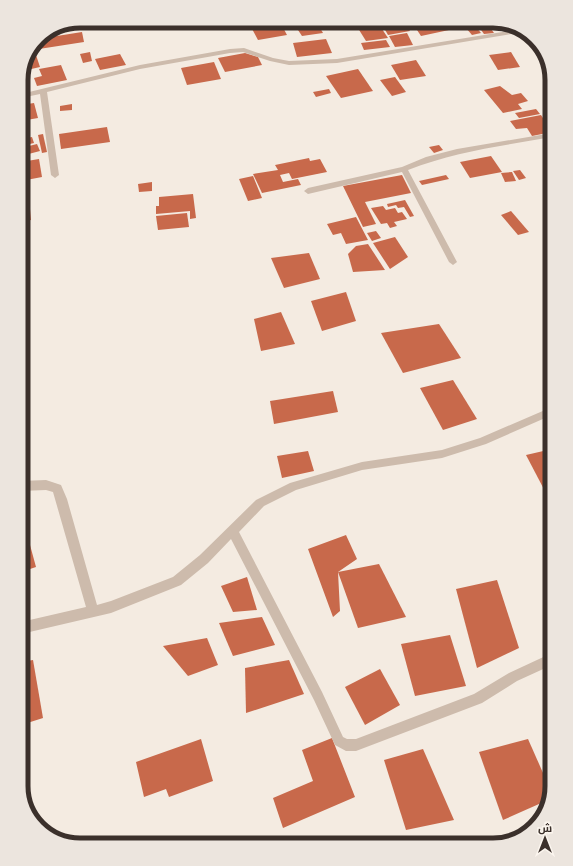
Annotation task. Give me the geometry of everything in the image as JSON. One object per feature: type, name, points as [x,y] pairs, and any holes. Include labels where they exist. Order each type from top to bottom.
[{"type":"street","points":[[28,94],[140,67],[230,51],[244,50],[272,60],[308,64],[338,61],[511,31]]},
{"type":"street","points":[[43,90],[54,175]]},
{"type":"street","points":[[308,191],[404,170],[429,159],[457,151],[545,136]]},
{"type":"street","points":[[404,170],[453,262]]},
{"type":"street","points":[[28,626],[111,607],[177,580],[204,559],[260,503],[294,486],[362,466],[442,454],[482,441],[545,414]]},
{"type":"street","points":[[28,485],[46,484],[57,488],[62,499],[93,611]]},
{"type":"street","points":[[232,530],[318,696],[339,741],[346,745],[356,745],[478,699],[513,677],[545,662]]},
{"type":"building","points":[[252,28],[283,28],[287,35],[258,40]]},
{"type":"building","points":[[297,28],[320,28],[323,33],[302,36]]},
{"type":"building","points":[[358,28],[381,28],[388,38],[366,41]]},
{"type":"building","points":[[384,28],[408,28],[410,31],[388,35]]},
{"type":"building","points":[[416,28],[447,28],[449,30],[421,36]]},
{"type":"building","points":[[466,28],[477,28],[481,33],[472,35]]},
{"type":"building","points":[[480,28],[490,28],[494,33],[484,34]]},
{"type":"building","points":[[82,32],[84,42],[39,49],[52,37]]},
{"type":"building","points":[[407,33],[413,45],[395,47],[389,36]]},
{"type":"building","points":[[326,39],[332,53],[297,57],[293,43]]},
{"type":"building","points":[[386,40],[390,47],[364,50],[361,43]]},
{"type":"building","points":[[90,52],[92,61],[83,63],[80,54]]},
{"type":"building","points":[[511,52],[520,67],[498,70],[489,55]]},
{"type":"building","points":[[245,53],[258,57],[262,65],[225,72],[218,58]]},
{"type":"building","points":[[120,54],[126,65],[100,70],[95,59]]},
{"type":"building","points":[[36,55],[40,67],[29,69],[30,66],[34,56]]},
{"type":"building","points":[[416,60],[426,76],[400,80],[391,65]]},
{"type":"building","points":[[214,62],[221,79],[187,85],[181,68]]},
{"type":"building","points":[[61,65],[67,80],[37,86],[34,78],[42,76],[39,69]]},
{"type":"building","points":[[358,69],[373,91],[341,98],[326,76]]},
{"type":"building","points":[[395,77],[406,92],[392,96],[380,80]]},
{"type":"building","points":[[500,86],[512,95],[521,93],[528,101],[518,104],[522,109],[503,113],[484,90]]},
{"type":"building","points":[[329,89],[331,93],[316,97],[313,92]]},
{"type":"building","points":[[34,103],[38,118],[28,120],[28,104]]},
{"type":"building","points":[[72,104],[72,110],[60,111],[60,106]]},
{"type":"building","points":[[536,109],[540,114],[519,118],[515,113]]},
{"type":"building","points":[[541,115],[545,121],[545,133],[532,136],[527,128],[516,129],[510,121]]},
{"type":"building","points":[[107,127],[110,142],[61,149],[59,134]]},
{"type":"building","points":[[43,134],[47,152],[42,153],[38,135]]},
{"type":"building","points":[[32,137],[34,143],[28,144],[28,138]]},
{"type":"building","points":[[37,144],[40,151],[28,154],[28,146]]},
{"type":"building","points":[[439,145],[443,150],[434,153],[429,147]]},
{"type":"building","points":[[491,156],[502,172],[470,178],[460,162]]},
{"type":"building","points":[[309,158],[310,161],[320,159],[327,172],[292,179],[289,173],[280,175],[283,182],[298,179],[301,185],[262,193],[253,174],[278,170],[275,165]]},
{"type":"building","points":[[39,159],[42,177],[28,180],[28,161]]},
{"type":"building","points":[[520,170],[526,178],[519,180],[513,171]]},
{"type":"building","points":[[512,172],[516,181],[505,182],[501,173]]},
{"type":"building","points":[[402,175],[411,193],[365,202],[376,224],[363,227],[343,186]]},
{"type":"building","points":[[446,175],[449,179],[422,185],[419,181]]},
{"type":"building","points":[[253,176],[262,198],[248,201],[239,179]]},
{"type":"building","points":[[152,182],[152,191],[139,192],[138,184]]},
{"type":"building","points":[[28,184],[29,184],[28,207]]},
{"type":"building","points":[[193,194],[196,218],[190,219],[190,211],[156,214],[156,206],[159,206],[159,197]]},
{"type":"building","points":[[405,200],[414,216],[410,217],[404,207],[398,208],[396,205],[388,207],[387,204]]},
{"type":"building","points":[[383,206],[386,210],[395,208],[398,213],[402,212],[407,219],[394,222],[397,226],[390,228],[387,223],[381,224],[371,208]]},
{"type":"building","points":[[30,209],[31,220],[28,221],[28,210]]},
{"type":"building","points":[[511,211],[529,232],[518,235],[501,215]]},
{"type":"building","points":[[187,213],[189,227],[158,230],[156,216]]},
{"type":"building","points":[[356,217],[368,240],[346,244],[341,233],[333,235],[327,224]]},
{"type":"building","points":[[376,231],[381,238],[372,241],[367,233]]},
{"type":"building","points":[[395,237],[408,257],[390,269],[373,243]]},
{"type":"building","points":[[368,244],[385,270],[353,272],[348,254],[356,246]]},
{"type":"building","points":[[309,253],[320,279],[284,288],[271,258]]},
{"type":"building","points":[[346,292],[356,321],[322,331],[311,301]]},
{"type":"building","points":[[281,312],[295,344],[261,351],[254,319]]},
{"type":"building","points":[[439,324],[461,358],[403,373],[381,333]]},
{"type":"building","points":[[453,380],[477,419],[443,430],[420,388]]},
{"type":"building","points":[[333,391],[338,412],[274,424],[270,401]]},
{"type":"building","points":[[308,451],[314,471],[282,478],[277,456]]},
{"type":"building","points":[[545,451],[545,491],[526,455]]},
{"type":"building","points":[[346,535],[357,559],[338,572],[340,611],[333,617],[308,549]]},
{"type":"building","points":[[28,538],[36,567],[28,570]]},
{"type":"building","points":[[379,564],[406,617],[358,628],[338,572]]},
{"type":"building","points":[[247,577],[257,610],[233,612],[221,586]]},
{"type":"building","points":[[497,580],[519,648],[477,668],[456,589]]},
{"type":"building","points":[[262,617],[275,645],[233,656],[219,623]]},
{"type":"building","points":[[450,635],[466,686],[415,696],[401,644]]},
{"type":"building","points":[[207,638],[218,665],[188,676],[163,646]]},
{"type":"building","points":[[33,660],[43,718],[28,723],[28,661]]},
{"type":"building","points":[[289,660],[304,694],[246,713],[245,668]]},
{"type":"building","points":[[380,669],[400,705],[365,725],[345,687]]},
{"type":"building","points":[[332,738],[355,797],[283,828],[273,798],[313,781],[302,750]]},
{"type":"building","points":[[201,739],[213,781],[169,797],[166,789],[144,797],[136,762]]},
{"type":"building","points":[[528,739],[545,777],[545,793],[542,803],[503,820],[479,752]]},
{"type":"building","points":[[423,749],[454,820],[406,830],[384,760]]}]
